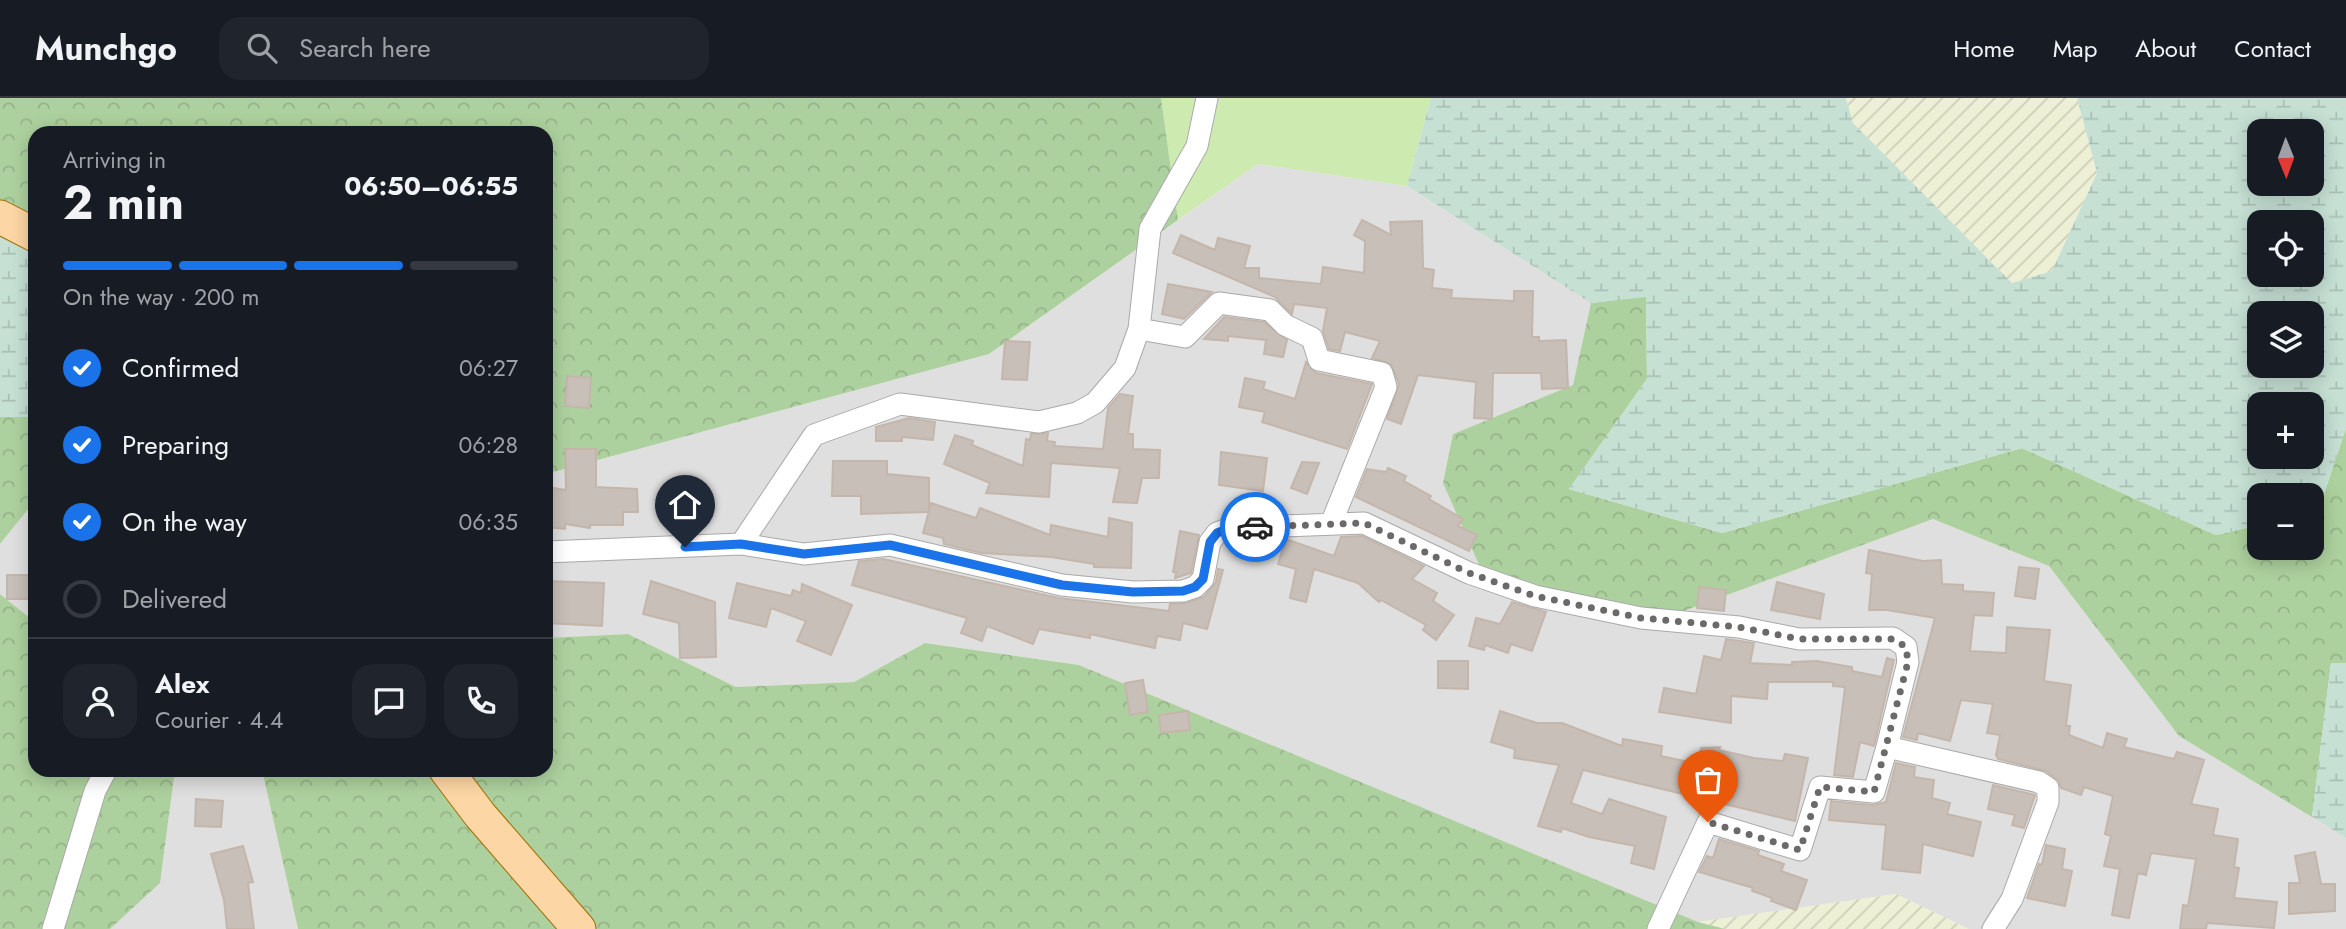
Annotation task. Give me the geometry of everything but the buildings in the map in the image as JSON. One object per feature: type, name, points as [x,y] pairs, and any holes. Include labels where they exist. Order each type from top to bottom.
[{"type":"main road","points":[[0,216],[28,231]]},
{"type":"main road","points":[[451,777],[480,815],[579,929]]},
{"type":"street","points":[[741,544],[814,435],[900,404],[1039,422],[1077,414],[1095,403],[1125,368],[1139,330],[1150,229],[1197,146],[1207,98]]},
{"type":"street","points":[[1139,330],[1185,337],[1219,303],[1270,310],[1285,325],[1312,338],[1319,360],[1382,373],[1386,387],[1331,524]]},
{"type":"street","points":[[553,552],[741,544],[804,554],[890,545],[1062,585],[1133,592],[1183,591],[1195,587],[1203,579],[1210,542],[1217,533],[1230,528],[1364,523],[1469,573],[1535,596],[1641,618],[1739,627],[1799,639],[1893,639],[1906,647],[1908,662],[1874,792],[1820,787],[1800,850],[1708,822],[1658,929]]},
{"type":"street","points":[[1887,747],[2039,782],[2048,788],[2048,802],[2012,899],[1993,929]]},
{"type":"street","points":[[53,929],[94,791],[102,777]]},
{"type":"shaded area","points":[[1258,164],[1407,186],[1591,303],[1573,386],[1453,434],[1662,619],[1933,519],[2049,566],[2179,736],[2346,838],[2346,929],[1969,929],[1896,894],[1698,922],[1079,665],[925,643],[854,682],[736,687],[628,634],[553,638],[553,472],[989,354]]},
{"type":"shaded area","points":[[28,509],[28,616],[0,594],[0,544]]},
{"type":"shaded area","points":[[174,777],[264,777],[298,929],[110,929],[160,883]]},
{"type":"green space","points":[[0,98],[1161,98],[1178,220],[989,354],[553,472],[553,126],[28,126],[28,240],[0,209]]},
{"type":"green space","points":[[1161,98],[1431,98],[1407,186],[1258,164],[1178,220]]},
{"type":"green space","points":[[1431,98],[1846,98],[1853,123],[2012,283],[2052,271],[2097,173],[2077,98],[2346,98],[2346,428],[2324,494],[2324,483],[2247,483],[2247,528],[2216,535],[2022,448],[1722,533],[1569,489],[1647,379],[1646,297],[1591,303],[1407,186]]},
{"type":"green space","points":[[1846,98],[2077,98],[2097,173],[2052,271],[2012,283],[1853,123]]},
{"type":"green space","points":[[0,209],[28,240],[28,417],[0,417]]},
{"type":"green space","points":[[1646,296],[1647,379],[1569,489],[1722,533],[2022,448],[2216,535],[2247,528],[2247,560],[2324,560],[2324,494],[2346,428],[2346,663],[2331,663],[2312,817],[2179,736],[2049,566],[1933,519],[1662,619],[1491,592],[1443,483],[1453,434],[1573,385],[1591,303]]},
{"type":"green space","points":[[0,417],[28,417],[28,509],[0,544]]},
{"type":"green space","points":[[0,594],[28,616],[28,777],[174,777],[160,883],[110,929],[0,929]]},
{"type":"green space","points":[[628,634],[736,687],[854,682],[925,643],[1079,665],[1698,922],[1725,929],[298,929],[264,777],[553,777],[553,638]]},
{"type":"green space","points":[[2331,663],[2346,663],[2346,838],[2312,817]]},
{"type":"green space","points":[[1896,894],[1969,929],[1725,929],[1698,922]]},
{"type":"way so far","points":[[1255,527],[1364,523],[1469,573],[1535,596],[1641,618],[1739,627],[1799,639],[1893,639],[1906,647],[1908,662],[1874,792],[1820,787],[1800,850],[1708,822]]},
{"type":"route","points":[[685,547],[741,544],[804,554],[890,545],[1062,585],[1133,592],[1183,591],[1195,587],[1203,579],[1210,542],[1217,533],[1230,528],[1255,527]]}]
